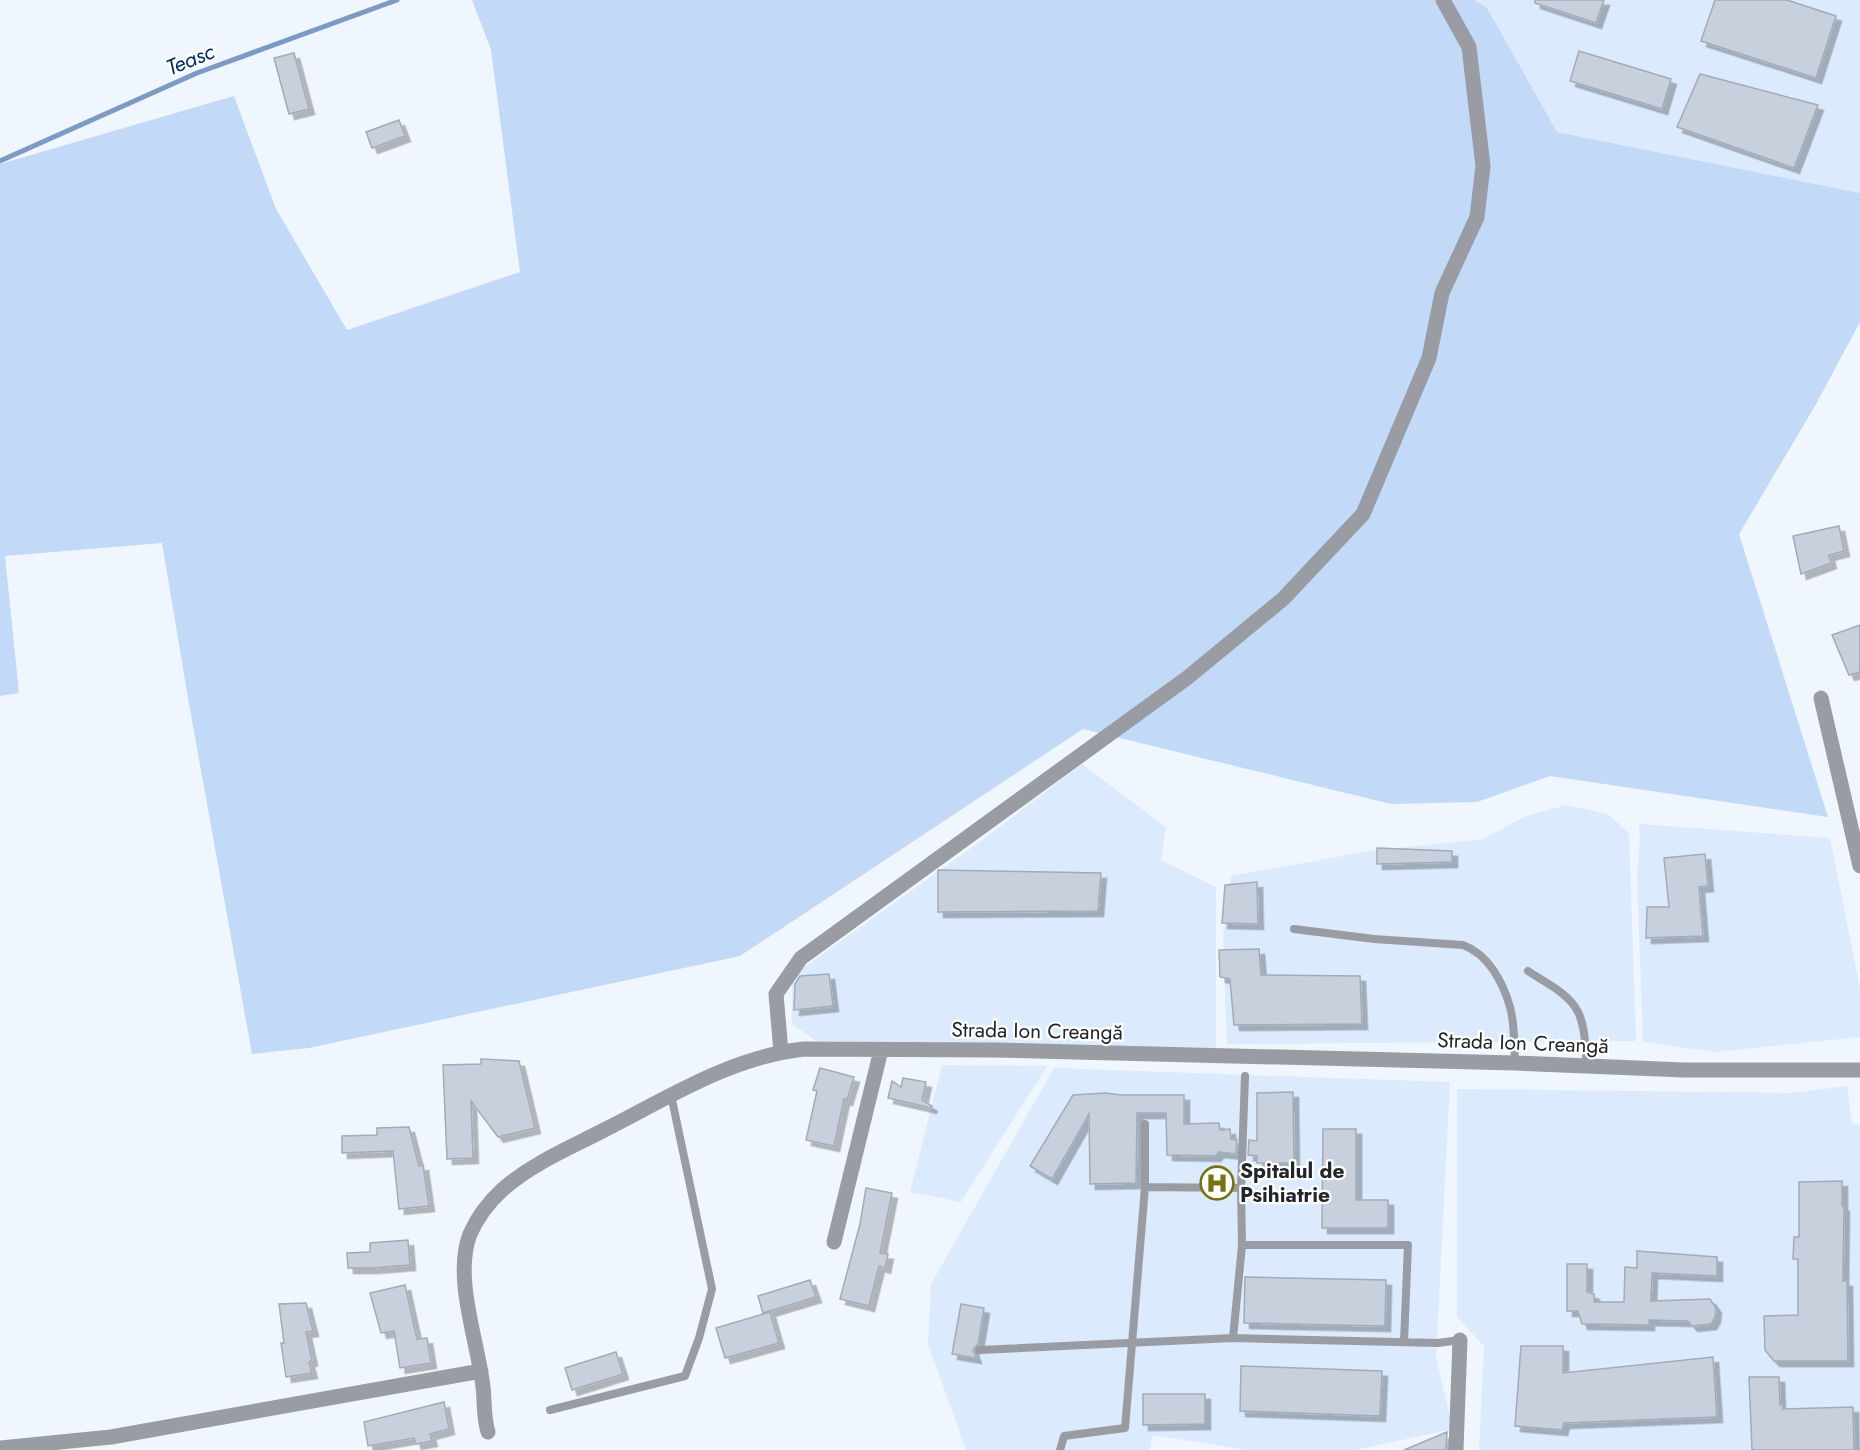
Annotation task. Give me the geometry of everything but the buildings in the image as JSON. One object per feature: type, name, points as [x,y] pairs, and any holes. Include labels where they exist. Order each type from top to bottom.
[{"type":"street","points":[[781,1052],[776,994],[801,958],[1187,678],[1283,599],[1363,514],[1428,358],[1442,293],[1477,217],[1483,166],[1469,47],[1443,0]]},
{"type":"street","points":[[1821,698],[1860,866]]},
{"type":"street","name":"Strada Ion Creangă","points":[[488,1432],[483,1416],[484,1388],[466,1289],[465,1261],[470,1235],[482,1213],[502,1190],[543,1162],[719,1071],[753,1059],[804,1049],[996,1050],[1515,1063],[1684,1070],[1860,1071]]},
{"type":"street","points":[[834,1242],[881,1050]]},
{"type":"street","points":[[1456,1450],[1460,1340]]},
{"type":"street","points":[[0,1448],[111,1437],[481,1371]]},
{"type":"lane","points":[[1294,929],[1374,939],[1463,945],[1475,949],[1486,959],[1511,1008],[1515,1063]]},
{"type":"lane","points":[[1528,971],[1568,999],[1578,1010],[1583,1024],[1587,1067]]},
{"type":"lane","points":[[1233,1338],[1242,1245],[1241,1188],[1245,1076]]},
{"type":"lane","points":[[550,1410],[685,1376],[699,1338],[712,1289],[671,1095]]},
{"type":"lane","points":[[1060,1450],[1064,1436],[1125,1428],[1145,1187],[1145,1124]]},
{"type":"lane","points":[[1145,1187],[1241,1188]]},
{"type":"lane","points":[[1242,1245],[1408,1245],[1404,1342]]},
{"type":"lane","points":[[979,1350],[1233,1338],[1438,1343],[1460,1340]]},
{"type":"shaded area","points":[[472,0],[1474,0],[1487,8],[1557,132],[1860,193],[1860,322],[1815,406],[1739,534],[1828,817],[1550,776],[1477,802],[1391,804],[1083,729],[740,956],[309,1048],[252,1054],[162,543],[5,556],[19,693],[0,696],[0,164],[234,96],[276,209],[347,330],[520,272],[491,50]]},
{"type":"shaded area","points":[[1474,0],[1860,0],[1860,193],[1557,132],[1487,8]]},
{"type":"shaded area","points":[[1082,764],[1166,827],[1161,860],[1216,887],[1216,1048],[816,1041],[792,1024],[792,976],[985,838]]},
{"type":"shaded area","points":[[1566,805],[1608,814],[1629,833],[1636,1041],[1227,1044],[1223,937],[1231,876],[1370,851],[1483,839],[1526,816]]},
{"type":"shaded area","points":[[1639,824],[1830,838],[1860,989],[1860,1037],[1715,1052],[1643,1042],[1637,878]]},
{"type":"shaded area","points":[[942,1065],[1047,1066],[961,1202],[910,1192]]},
{"type":"shaded area","name":"Spitalul de Psihiatrie","points":[[1054,1068],[1450,1082],[1436,1358],[1453,1429],[1355,1450],[1247,1450],[1152,1435],[1150,1450],[966,1450],[928,1344],[931,1284]]},
{"type":"shaded area","points":[[1847,1086],[1852,1124],[1860,1125],[1860,1450],[1479,1450],[1484,1346],[1457,1317],[1457,1089],[1792,1093]]},
{"type":"waterway","name":"Teasc","points":[[0,161],[197,73],[397,0]]},
{"type":"place","name":"Spitalul de Psihiatrie","points":[[1217,1183]]}]
